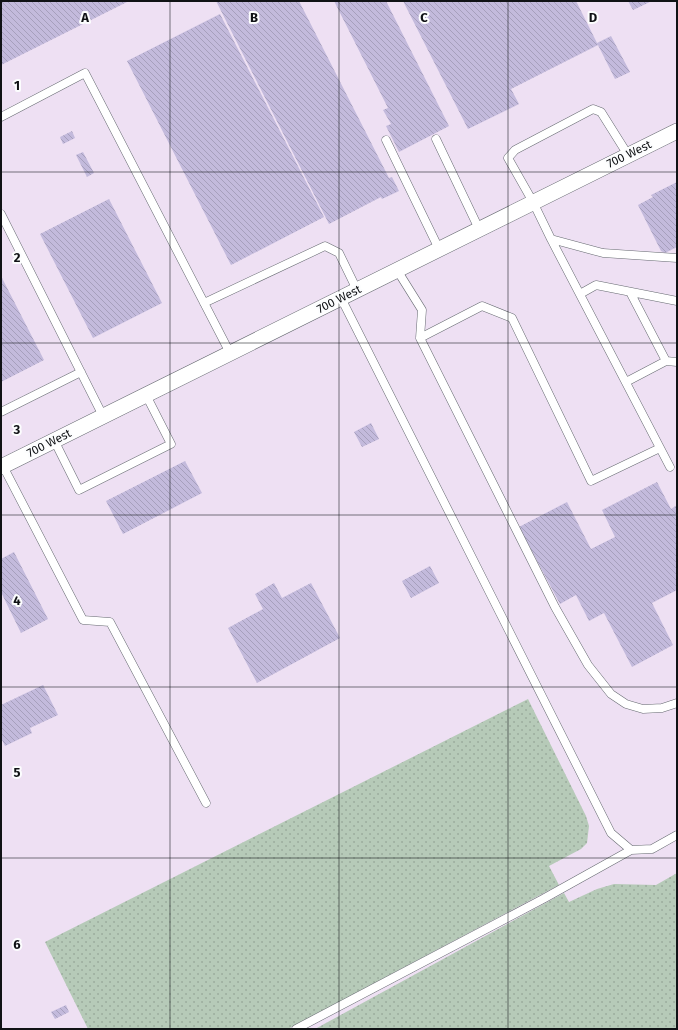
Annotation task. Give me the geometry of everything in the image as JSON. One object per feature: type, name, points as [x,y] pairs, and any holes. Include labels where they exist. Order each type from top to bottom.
[{"type":"street","name":"700 West","points":[[2,467],[677,131]]},
{"type":"lane","points":[[1,117],[85,73],[230,353]]},
{"type":"lane","points":[[628,155],[601,112],[593,110],[515,150],[508,158],[510,164],[533,202],[670,467]]},
{"type":"lane","points":[[436,139],[479,229]]},
{"type":"lane","points":[[386,140],[439,249]]},
{"type":"lane","points":[[1,214],[103,416]]},
{"type":"lane","points":[[551,239],[603,253],[677,258]]},
{"type":"lane","points":[[204,303],[325,246],[339,253],[357,290]]},
{"type":"lane","points":[[397,270],[422,310],[420,338],[555,607],[588,665],[611,694],[626,704],[643,709],[662,708],[677,703]]},
{"type":"lane","points":[[580,294],[596,285],[677,301]]},
{"type":"lane","points":[[630,292],[666,361]]},
{"type":"lane","points":[[341,298],[611,833],[631,850]]},
{"type":"lane","points":[[420,338],[482,306],[512,318],[591,481],[660,448]]},
{"type":"lane","points":[[626,382],[666,361],[677,362]]},
{"type":"lane","points":[[1,412],[80,372]]},
{"type":"lane","points":[[54,440],[79,490],[170,444],[146,395]]},
{"type":"lane","points":[[2,467],[83,620],[110,622],[206,803]]},
{"type":"lane","points":[[296,1029],[543,899],[631,850],[652,849],[677,835]]},
{"type":"shaded area","points":[[1,1],[677,1],[677,1029],[1,1029]]},
{"type":"green space","points":[[528,699],[586,816],[589,826],[587,843],[581,849],[549,866],[559,885],[288,1029],[88,1029],[45,942]]},
{"type":"green space","points":[[677,873],[677,1029],[315,1029],[564,893],[569,902],[597,889],[614,884],[656,885]]},
{"type":"building","points":[[1,1],[129,1],[1,65]]},
{"type":"building","points":[[216,1],[299,1],[389,178],[392,177],[399,191],[382,199],[381,197],[329,224]]},
{"type":"building","points":[[334,1],[386,1],[449,126],[399,152],[386,126],[391,124],[383,110],[388,108]]},
{"type":"building","points":[[403,1],[576,1],[597,43],[611,36],[630,72],[615,79],[598,45],[511,89],[519,104],[468,129]]},
{"type":"building","points":[[628,1],[652,1],[633,10]]},
{"type":"building","points":[[220,14],[324,217],[231,265],[127,61]]},
{"type":"building","points":[[72,131],[75,138],[63,144],[60,137]]},
{"type":"building","points":[[83,152],[94,173],[87,177],[76,155]]},
{"type":"building","points":[[677,182],[677,247],[665,253],[661,251],[638,205],[653,197],[651,195]]},
{"type":"building","points":[[109,199],[162,303],[93,338],[40,234]]},
{"type":"building","points":[[1,276],[44,360],[1,382]]},
{"type":"building","points":[[371,423],[379,439],[362,447],[354,432]]},
{"type":"building","points":[[185,461],[202,493],[123,534],[106,501]]},
{"type":"building","points":[[657,482],[671,509],[677,505],[677,590],[652,603],[673,645],[632,667],[604,613],[589,621],[576,595],[560,604],[519,527],[567,502],[591,549],[615,537],[602,510]]},
{"type":"building","points":[[14,552],[48,619],[21,633],[1,592],[1,559]]},
{"type":"building","points":[[430,566],[439,583],[411,598],[402,581]]},
{"type":"building","points":[[274,583],[282,598],[311,583],[340,638],[257,683],[228,628],[263,609],[255,594]]},
{"type":"building","points":[[43,685],[58,715],[30,728],[32,733],[5,746],[1,738],[1,705]]},
{"type":"building","points":[[66,1005],[69,1012],[55,1019],[51,1012]]}]
